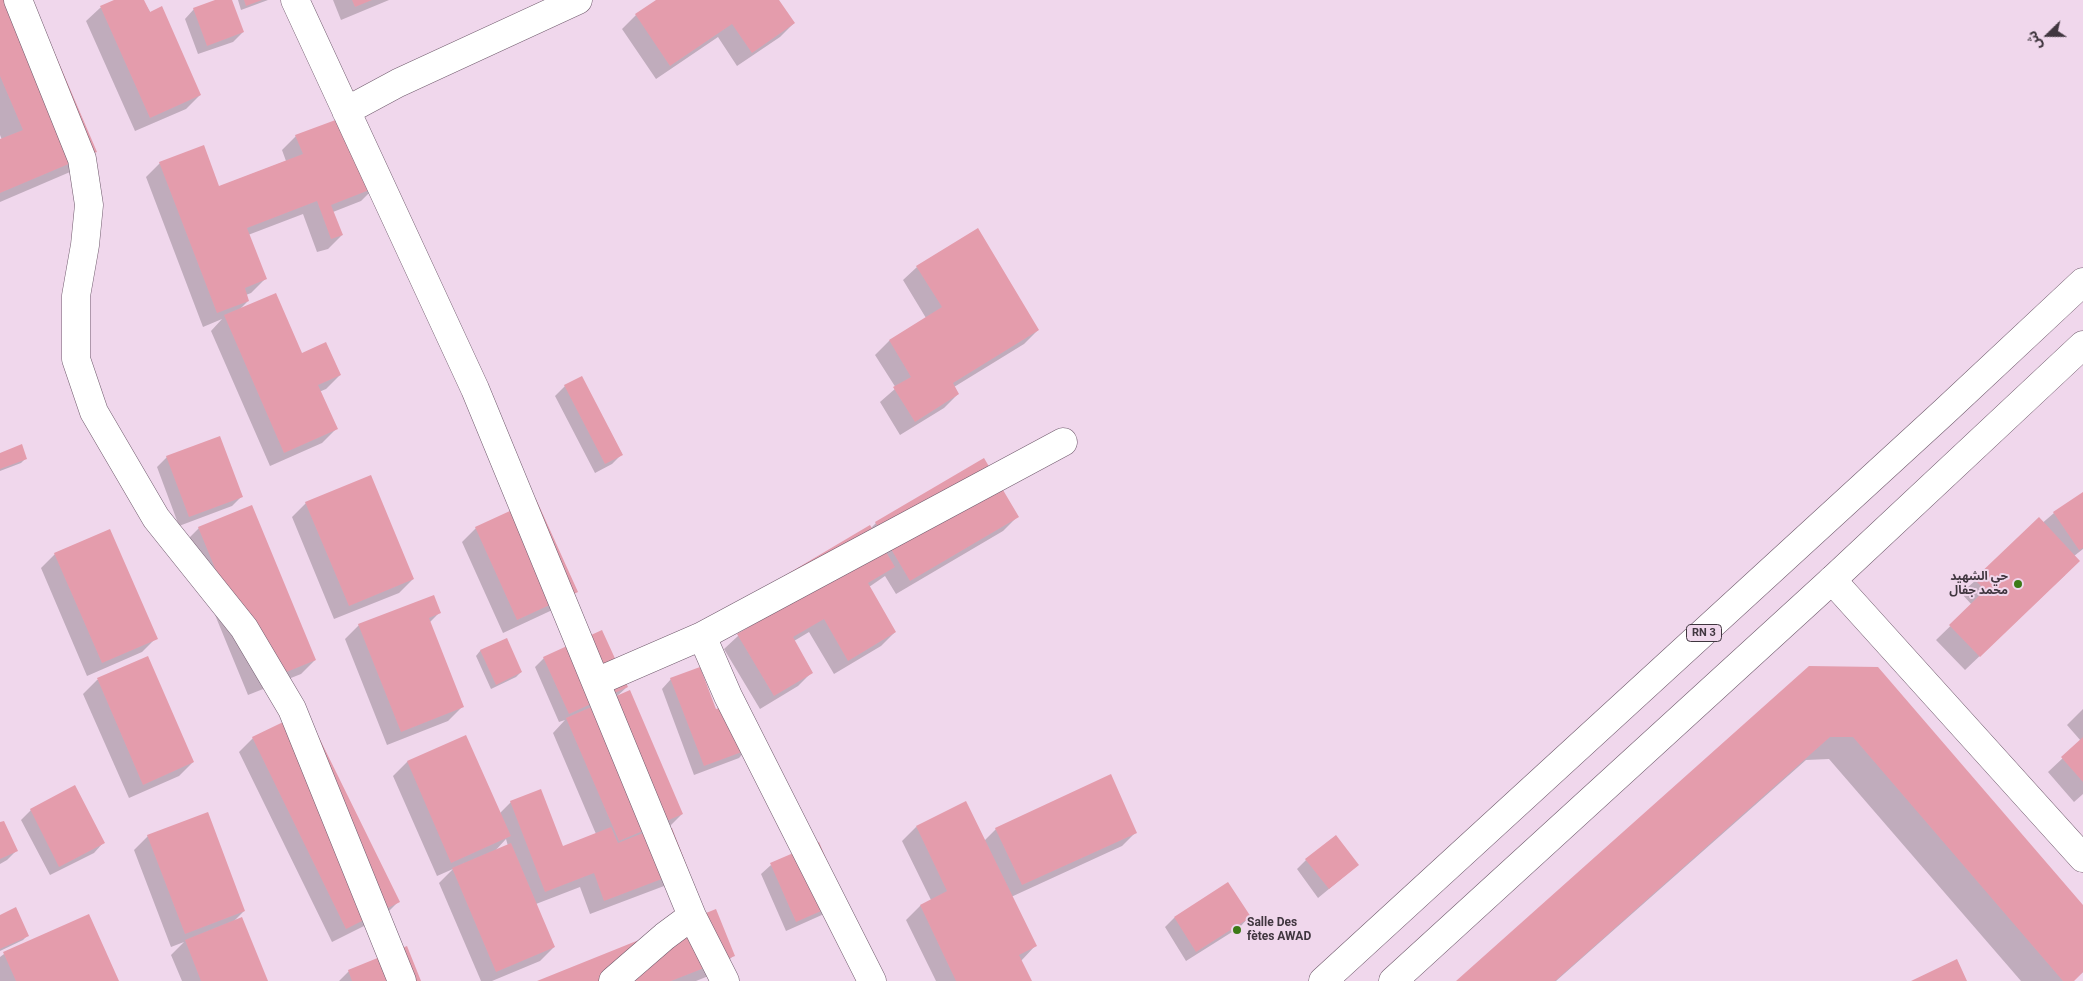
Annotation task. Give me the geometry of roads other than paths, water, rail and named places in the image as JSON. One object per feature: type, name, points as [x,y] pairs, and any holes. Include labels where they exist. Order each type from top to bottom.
[{"type":"main road","points":[[18,0],[82,159],[89,205],[85,245],[76,296],[76,359],[94,412],[156,518],[244,628],[292,709],[402,981]]},
{"type":"main road","points":[[295,0],[475,389],[692,916],[724,981]]},
{"type":"main road","points":[[346,111],[398,83],[578,0]]},
{"type":"main road","name":"RN 3","points":[[1323,981],[2083,282]]},
{"type":"main road","points":[[1393,981],[1832,580],[2083,345]]},
{"type":"main road","points":[[596,682],[702,636],[1063,442]]},
{"type":"main road","points":[[1832,580],[2083,858]]},
{"type":"main road","points":[[702,636],[728,696],[872,981]]},
{"type":"main road","points":[[613,981],[665,936],[692,916]]},
{"type":"place","name":"حي الشهيد محمد جفال","points":[[2018,584]]},
{"type":"place","name":"Salle Des fètes AWAD","points":[[1237,930]]}]
